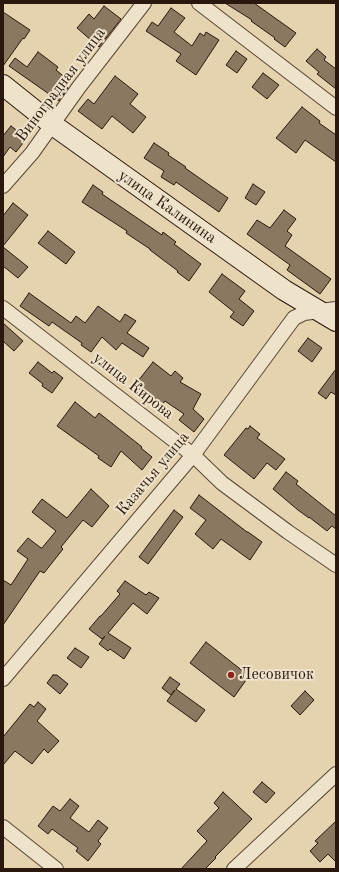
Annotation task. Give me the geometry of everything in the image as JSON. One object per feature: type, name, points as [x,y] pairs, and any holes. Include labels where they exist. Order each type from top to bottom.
[{"type":"street","name":"Виноградная улица","points":[[3,186],[32,153],[79,86],[144,3]]},
{"type":"street","points":[[199,3],[336,108]]},
{"type":"street","name":"улица Калинина","points":[[3,85],[52,125],[284,290],[327,310],[336,321]]},
{"type":"street","name":"улица Кирова","points":[[3,308],[193,455],[222,483],[288,532],[336,565]]},
{"type":"street","name":"Казачья улица","points":[[3,678],[193,455],[294,318],[304,313],[327,310]]},
{"type":"street","points":[[234,869],[336,774]]},
{"type":"street","points":[[3,827],[56,869]]},
{"type":"building","points":[[225,3],[254,3],[296,33],[285,47],[251,21],[252,20]]},
{"type":"building","points":[[104,6],[121,19],[99,47],[77,28],[89,14],[94,19]]},
{"type":"building","points":[[171,8],[185,18],[174,32],[192,46],[200,33],[204,36],[206,32],[219,40],[196,75],[176,61],[181,54],[146,31],[152,22],[158,26]]},
{"type":"building","points":[[3,12],[30,30],[3,66]]},
{"type":"building","points":[[317,49],[326,57],[324,60],[336,69],[336,89],[317,74],[319,72],[306,61]]},
{"type":"building","points":[[236,51],[247,59],[237,73],[226,65]]},
{"type":"building","points":[[38,52],[58,67],[56,70],[67,79],[63,84],[68,88],[59,101],[9,66],[15,58],[27,67]]},
{"type":"building","points":[[263,73],[279,85],[267,99],[252,87]]},
{"type":"building","points":[[115,76],[138,94],[130,104],[146,117],[133,133],[112,116],[102,129],[78,111],[88,99],[94,104]]},
{"type":"building","points":[[302,107],[320,121],[319,123],[336,135],[336,162],[305,140],[296,153],[276,138]]},
{"type":"building","points":[[11,126],[27,138],[16,152],[10,147],[3,157],[3,136]]},
{"type":"building","points":[[154,143],[169,153],[168,155],[186,167],[185,168],[228,198],[219,212],[176,182],[174,185],[161,177],[164,171],[144,158]]},
{"type":"building","points":[[253,184],[265,192],[256,205],[245,198]]},
{"type":"building","points":[[93,185],[103,192],[102,194],[162,235],[163,232],[176,242],[174,244],[201,264],[189,281],[150,249],[126,233],[127,231],[82,202]]},
{"type":"building","points":[[13,203],[28,215],[3,246],[3,216]]},
{"type":"building","points":[[284,210],[296,219],[287,231],[292,235],[285,246],[331,279],[320,294],[287,270],[290,265],[247,234],[257,220],[270,228]]},
{"type":"building","points":[[48,231],[75,252],[66,264],[38,243]]},
{"type":"building","points":[[3,247],[28,267],[18,278],[3,266]]},
{"type":"building","points":[[222,274],[245,291],[239,299],[254,311],[243,326],[230,317],[234,312],[209,292]]},
{"type":"building","points":[[29,293],[71,323],[76,316],[85,323],[98,306],[120,322],[125,314],[136,321],[127,333],[149,348],[143,357],[122,343],[116,350],[102,337],[91,352],[81,345],[82,343],[52,322],[49,326],[20,306]]},
{"type":"building","points":[[3,323],[23,341],[14,351],[3,341]]},
{"type":"building","points":[[308,338],[322,348],[312,362],[298,351]]},
{"type":"building","points":[[38,362],[52,373],[54,371],[63,378],[52,393],[42,386],[43,384],[29,373]]},
{"type":"building","points":[[153,362],[171,376],[175,371],[183,378],[180,382],[201,394],[193,409],[204,419],[194,432],[179,420],[184,414],[165,401],[162,405],[134,386]]},
{"type":"building","points":[[336,369],[336,395],[331,392],[326,399],[318,393]]},
{"type":"building","points":[[75,402],[95,418],[99,413],[142,447],[141,448],[152,457],[142,470],[121,451],[111,467],[98,458],[99,456],[57,426]]},
{"type":"building","points":[[250,426],[260,434],[257,438],[285,459],[276,470],[267,463],[254,479],[224,455],[246,428],[248,429]]},
{"type":"building","points":[[286,472],[298,481],[296,484],[336,516],[336,529],[332,526],[327,531],[298,510],[273,489]]},
{"type":"building","points":[[91,489],[109,506],[92,527],[83,520],[61,547],[63,549],[44,573],[40,571],[3,625],[3,580],[11,585],[28,559],[17,551],[28,538],[42,548],[56,531],[32,512],[42,499],[67,518]]},
{"type":"building","points":[[199,495],[262,542],[250,560],[221,539],[213,549],[195,534],[206,520],[190,508]]},
{"type":"building","points":[[174,510],[183,517],[148,564],[139,557]]},
{"type":"building","points":[[125,581],[146,595],[149,592],[159,598],[147,614],[133,603],[108,633],[131,648],[124,659],[110,649],[108,651],[99,644],[105,636],[102,639],[89,629],[120,594],[117,591]]},
{"type":"building","points":[[206,642],[249,676],[234,697],[190,663]]},
{"type":"building","points":[[75,648],[89,657],[81,668],[67,658]]},
{"type":"building","points":[[53,675],[57,675],[68,684],[60,694],[47,683]]},
{"type":"building","points":[[170,677],[180,684],[176,689],[205,710],[196,722],[167,701],[175,690],[171,695],[162,688]]},
{"type":"building","points":[[305,691],[314,700],[300,715],[291,706]]},
{"type":"building","points":[[38,702],[46,709],[37,721],[59,741],[48,753],[44,749],[32,764],[15,751],[3,765],[3,737],[30,704],[34,707]]},
{"type":"building","points":[[262,782],[275,793],[266,803],[253,792]]},
{"type":"building","points":[[223,792],[252,819],[205,869],[181,869],[207,841],[197,831],[219,808],[214,803]]},
{"type":"building","points":[[70,799],[79,806],[70,818],[89,832],[98,820],[108,828],[98,841],[101,844],[88,861],[76,851],[78,848],[52,829],[48,834],[38,826],[53,806],[60,811]]},
{"type":"building","points":[[336,821],[336,862],[328,854],[320,862],[310,851],[318,843],[315,841]]},
{"type":"place","name":"Лесовичок","points":[[231,675]]}]
